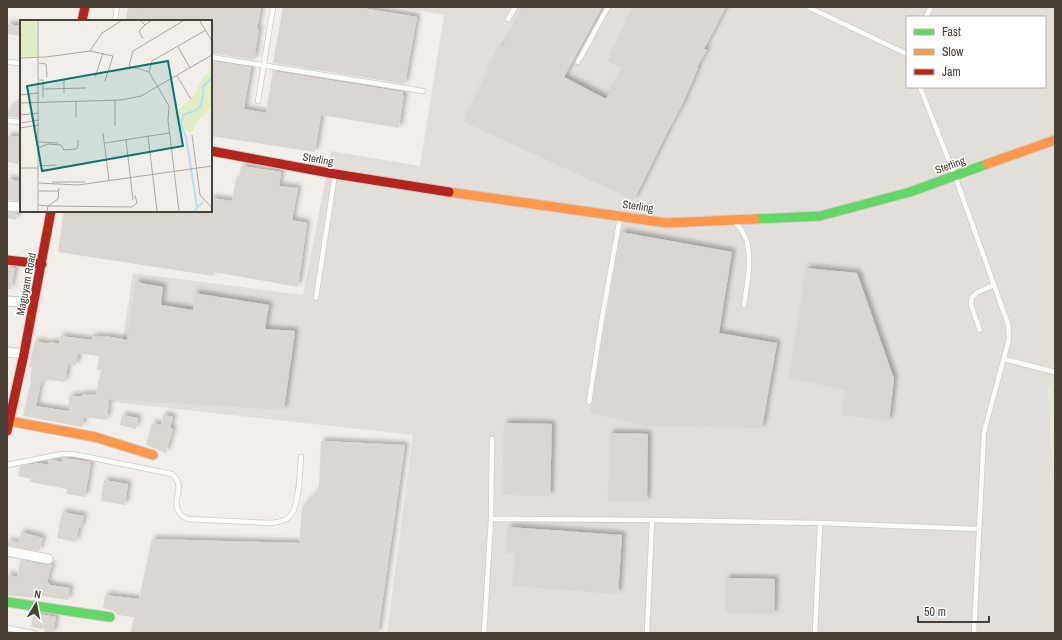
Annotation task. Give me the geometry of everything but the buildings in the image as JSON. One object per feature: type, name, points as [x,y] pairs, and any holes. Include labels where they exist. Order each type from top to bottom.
[{"type":"street","points":[[82,20],[85,7]]},
{"type":"street","name":"Sterling","points":[[212,151],[335,174],[489,198],[667,223],[820,216],[910,192],[1055,140]]},
{"type":"street","points":[[7,206],[20,207]]},
{"type":"street","name":"Maguyam Road","points":[[7,431],[24,354],[51,212]]},
{"type":"street","points":[[7,260],[42,264]]},
{"type":"street","points":[[7,301],[34,303]]},
{"type":"street","points":[[7,352],[24,354]]},
{"type":"street","points":[[9,421],[94,437],[153,455]]},
{"type":"street","points":[[7,551],[48,559]]},
{"type":"street","points":[[7,602],[110,617]]},
{"type":"lane","points":[[115,20],[117,7]]},
{"type":"lane","points":[[258,101],[273,7]]},
{"type":"lane","points":[[508,19],[515,7]]},
{"type":"lane","points":[[578,62],[608,7]]},
{"type":"lane","points":[[808,7],[906,54]]},
{"type":"lane","points":[[926,16],[931,7]]},
{"type":"lane","points":[[212,57],[423,91]]},
{"type":"lane","points":[[7,62],[20,63]]},
{"type":"lane","points":[[920,88],[955,176],[1008,324],[1009,331],[1009,339],[984,432],[974,633]]},
{"type":"lane","points":[[7,121],[20,122]]},
{"type":"lane","points":[[316,298],[335,174]]},
{"type":"lane","points":[[590,402],[602,318],[620,216]]},
{"type":"lane","points":[[734,220],[744,235],[748,256],[748,273],[744,305]]},
{"type":"lane","points":[[980,330],[971,306],[972,297],[978,292],[994,286]]},
{"type":"lane","points":[[1004,359],[1055,372]]},
{"type":"lane","points":[[484,633],[491,519],[492,439]]},
{"type":"lane","points":[[7,465],[62,454],[73,454],[172,474],[176,477],[179,483],[176,509],[179,514],[187,519],[272,523],[283,521],[291,515],[296,507],[301,457]]},
{"type":"lane","points":[[491,519],[820,523],[979,529]]},
{"type":"lane","points":[[647,633],[652,520]]},
{"type":"lane","points":[[815,633],[820,523]]},
{"type":"lane","points":[[7,628],[33,633]]},
{"type":"shaded area","points":[[399,7],[1055,7],[1055,383],[1048,387],[1055,503],[1055,633],[387,633],[413,435],[113,402],[133,273],[303,295],[331,151],[420,166],[444,15]]},
{"type":"green space","points":[[1055,383],[1055,503],[1048,386]]},
{"type":"traffic: fast","points":[[755,219],[820,216],[910,192],[987,164]]},
{"type":"traffic: fast","points":[[7,602],[110,617]]},
{"type":"traffic: slow","points":[[987,164],[1055,140]]},
{"type":"traffic: slow","points":[[449,192],[667,223],[755,219]]},
{"type":"traffic: slow","points":[[9,421],[95,437],[153,455]]},
{"type":"traffic: jam","points":[[82,20],[85,7]]},
{"type":"traffic: jam","points":[[212,151],[335,174],[449,192]]},
{"type":"traffic: jam","points":[[7,431],[24,354],[51,212]]},
{"type":"traffic: jam","points":[[7,260],[42,264]]}]
